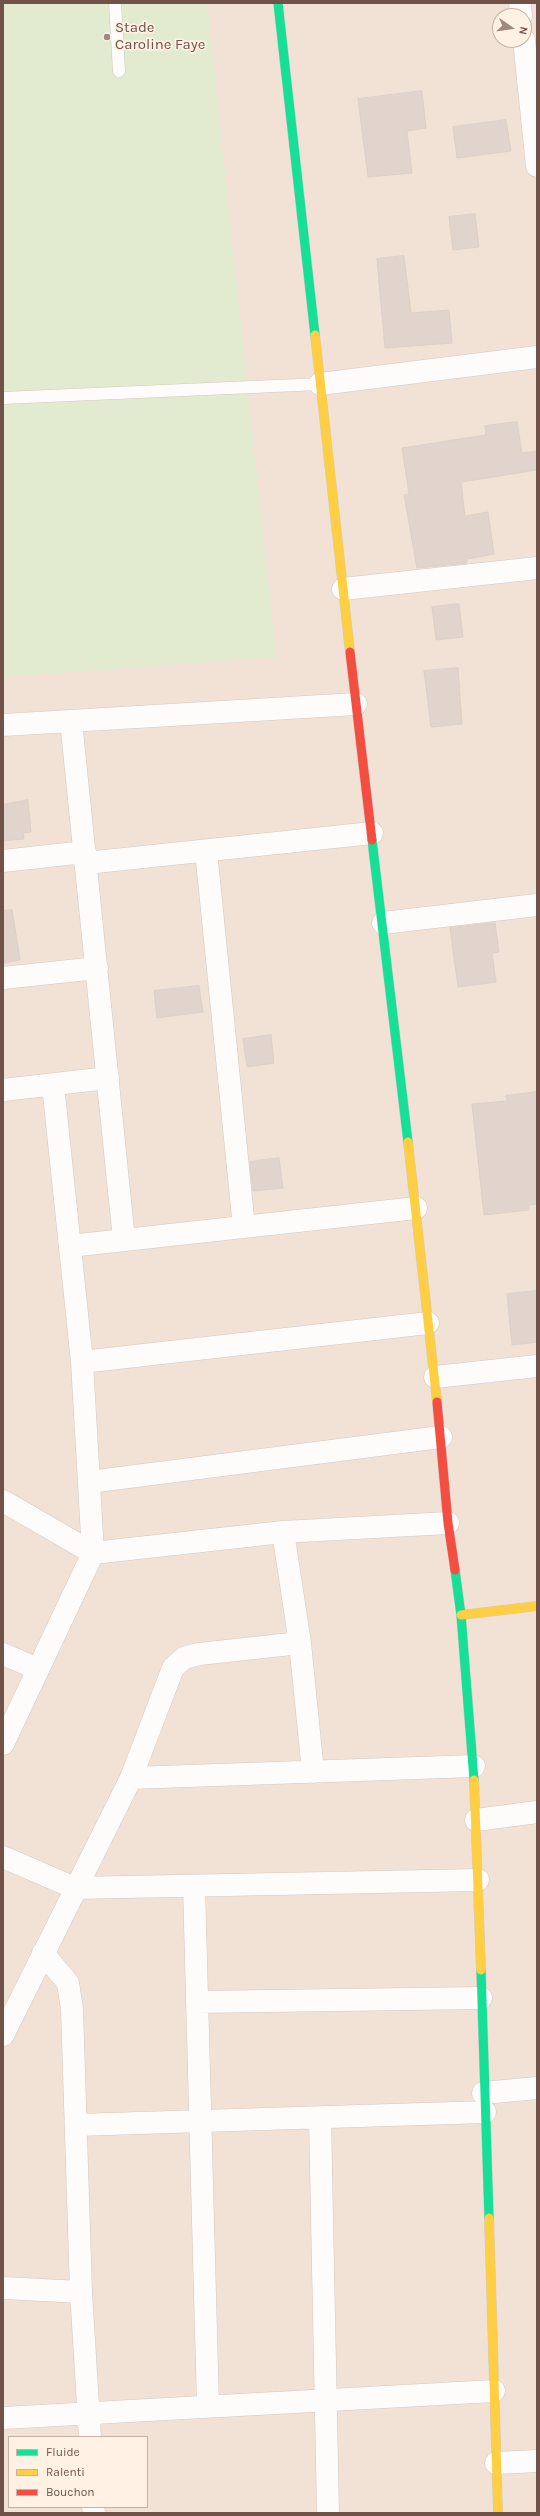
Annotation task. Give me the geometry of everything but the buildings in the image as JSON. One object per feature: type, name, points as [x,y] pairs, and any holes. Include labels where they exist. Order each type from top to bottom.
[{"type":"main road","points":[[278,3],[356,704],[383,923],[435,1377],[448,1523],[461,1615],[474,1766],[498,2513]]},
{"type":"main road","points":[[461,1615],[537,1606]]},
{"type":"street","points":[[525,48],[535,131],[537,166]]},
{"type":"street","points":[[320,384],[537,357]]},
{"type":"street","points":[[343,589],[537,568]]},
{"type":"street","points":[[3,725],[356,704]]},
{"type":"street","points":[[71,721],[124,1240]]},
{"type":"street","points":[[3,860],[85,858],[206,851],[372,833]]},
{"type":"street","points":[[206,851],[244,1227]]},
{"type":"street","points":[[383,923],[537,905]]},
{"type":"street","points":[[3,978],[97,968]]},
{"type":"street","points":[[3,1090],[108,1078]]},
{"type":"street","points":[[3,1744],[93,1553],[82,1362],[53,1085]]},
{"type":"street","points":[[70,1246],[416,1208]]},
{"type":"street","points":[[82,1362],[428,1323]]},
{"type":"street","points":[[435,1377],[537,1366]]},
{"type":"street","points":[[89,1482],[441,1438]]},
{"type":"street","points":[[3,1501],[93,1553],[283,1532],[448,1523]]},
{"type":"street","points":[[283,1532],[300,1643],[313,1772]]},
{"type":"street","points":[[3,2035],[131,1778],[173,1668],[184,1658],[199,1654],[300,1643]]},
{"type":"street","points":[[3,1654],[38,1669]]},
{"type":"street","points":[[131,1778],[474,1766]]},
{"type":"street","points":[[476,1820],[537,1812]]},
{"type":"street","points":[[3,1857],[75,1888],[478,1880]]},
{"type":"street","points":[[194,1886],[208,2406]]},
{"type":"street","points":[[43,1953],[68,1983],[72,2009],[77,2125],[81,2292],[90,2436]]},
{"type":"street","points":[[197,2002],[481,1998]]},
{"type":"street","points":[[77,2125],[320,2118],[484,2102],[537,2088]]},
{"type":"street","points":[[320,2118],[328,2513]]},
{"type":"street","points":[[3,2288],[81,2292]]},
{"type":"street","points":[[3,2418],[494,2391]]},
{"type":"street","points":[[496,2463],[537,2461]]},
{"type":"lane","points":[[115,3],[119,71]]},
{"type":"lane","points":[[3,398],[320,384]]},
{"type":"shaded area","points":[[3,3],[537,3],[537,2513],[3,2513]]},
{"type":"green space","name":"Stade Caroline Faye","points":[[3,3],[207,3],[276,657],[3,677]]},
{"type":"traffic: fast","points":[[278,3],[315,335]]},
{"type":"traffic: fast","points":[[372,840],[408,1142]]},
{"type":"traffic: fast","points":[[455,1570],[461,1615],[474,1780]]},
{"type":"traffic: fast","points":[[481,1970],[489,2218]]},
{"type":"traffic: slow","points":[[315,335],[350,652]]},
{"type":"traffic: slow","points":[[408,1142],[437,1402]]},
{"type":"traffic: slow","points":[[461,1615],[537,1606]]},
{"type":"traffic: slow","points":[[474,1780],[481,1970]]},
{"type":"traffic: slow","points":[[489,2218],[498,2513]]},
{"type":"traffic: jam","points":[[350,652],[372,840]]},
{"type":"traffic: jam","points":[[437,1402],[448,1523],[455,1570]]},
{"type":"place","name":"Stade Caroline Faye","points":[[107,37]]}]
